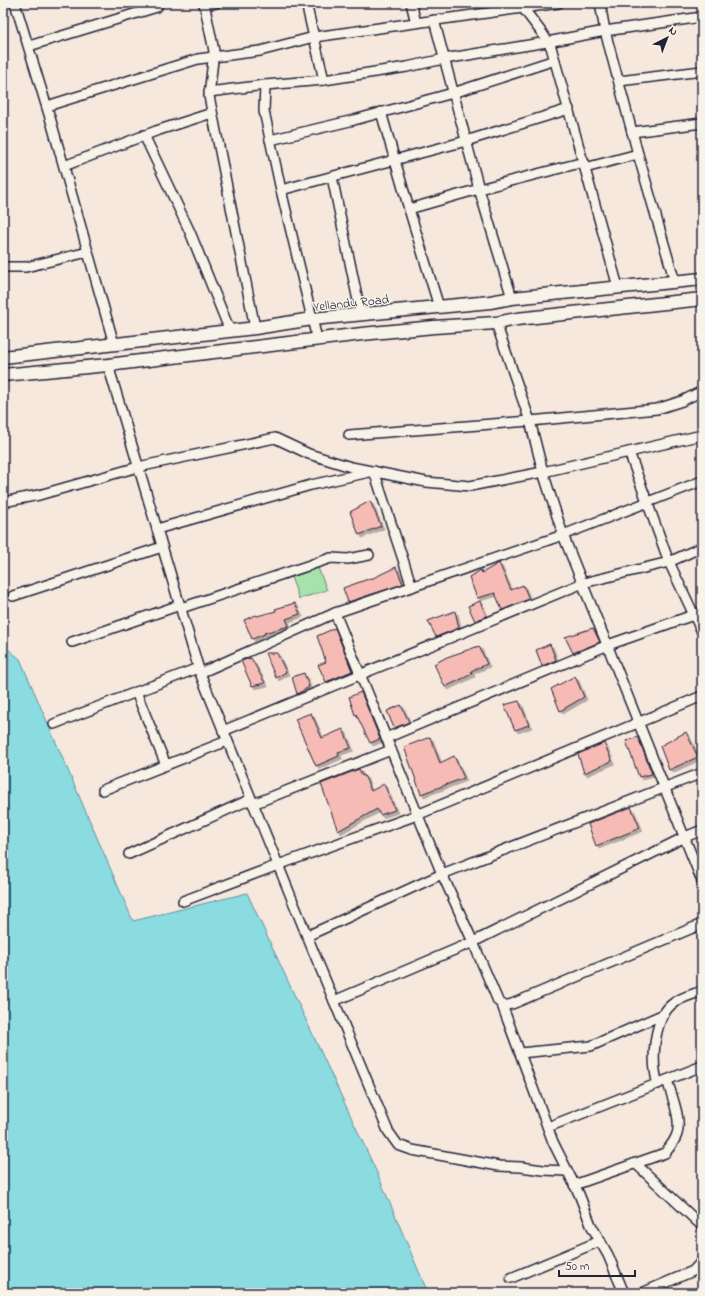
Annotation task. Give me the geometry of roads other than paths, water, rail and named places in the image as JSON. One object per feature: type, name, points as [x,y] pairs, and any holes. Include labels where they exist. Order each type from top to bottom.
[{"type":"main road","name":"Yellandu Road","points":[[3,356],[230,331],[312,319],[490,302],[512,298],[702,279]]},
{"type":"main road","points":[[3,375],[108,365],[317,339],[434,327],[496,323],[517,319],[702,299]]},
{"type":"street","points":[[15,3],[47,106],[114,344]]},
{"type":"street","points":[[216,3],[204,4],[214,51],[209,92],[255,328]]},
{"type":"street","points":[[306,3],[324,80]]},
{"type":"street","points":[[411,3],[416,23]]},
{"type":"street","points":[[47,106],[198,59],[260,50],[314,37],[522,6],[559,3]]},
{"type":"street","points":[[600,3],[605,31],[618,81],[675,282]]},
{"type":"street","points":[[522,6],[551,47],[618,287]]},
{"type":"street","points":[[29,46],[157,7]]},
{"type":"street","points":[[209,92],[324,80],[407,67],[444,59],[605,31],[702,17]]},
{"type":"street","points":[[434,20],[479,189],[512,298]]},
{"type":"street","points":[[270,140],[453,93],[555,60]]},
{"type":"street","points":[[618,81],[702,71]]},
{"type":"street","points":[[265,85],[264,111],[281,190],[317,339]]},
{"type":"street","points":[[281,190],[466,141],[569,109]]},
{"type":"street","points":[[381,112],[439,307]]},
{"type":"street","points":[[64,166],[144,135],[212,113]]},
{"type":"street","points":[[632,132],[702,122]]},
{"type":"street","points":[[144,135],[190,232],[230,331]]},
{"type":"street","points":[[409,209],[479,189],[638,154]]},
{"type":"street","points":[[332,176],[360,315]]},
{"type":"street","points":[[3,267],[26,267],[88,252]]},
{"type":"street","points":[[496,323],[530,422],[543,472],[563,535],[702,881]]},
{"type":"street","points":[[108,365],[199,670],[388,1131],[398,1145],[412,1150],[499,1166],[521,1166],[543,1170],[567,1171]]},
{"type":"street","points":[[349,435],[530,422],[657,409],[682,401],[702,391]]},
{"type":"street","points":[[3,502],[38,495],[138,468],[275,438],[309,454],[352,467],[426,482],[470,486],[543,472],[702,436]]},
{"type":"street","points":[[630,452],[669,562],[698,613],[702,632]]},
{"type":"street","points":[[157,529],[311,485],[374,471]]},
{"type":"street","points":[[374,471],[412,587]]},
{"type":"street","points":[[54,724],[136,692],[199,670],[334,613],[563,535],[702,481]]},
{"type":"street","points":[[13,596],[162,546]]},
{"type":"street","points":[[223,731],[583,583],[669,562],[702,547]]},
{"type":"street","points":[[72,642],[331,558],[348,560],[369,555]]},
{"type":"street","points":[[334,613],[442,874],[498,1001],[502,1005],[548,1127],[591,1225],[608,1255],[624,1293]]},
{"type":"street","points":[[386,738],[608,645],[698,613]]},
{"type":"street","points":[[136,692],[166,765]]},
{"type":"street","points":[[183,901],[278,864],[417,815],[702,696]]},
{"type":"street","points":[[103,790],[227,741]]},
{"type":"street","points":[[129,854],[252,802],[391,750]]},
{"type":"street","points":[[307,936],[442,874],[702,773]]},
{"type":"street","points":[[334,1001],[473,942],[702,830]]},
{"type":"street","points":[[502,1005],[505,1006],[512,1004],[702,924]]},
{"type":"street","points":[[658,1084],[654,1049],[658,1026],[670,1006],[678,1000],[702,991]]},
{"type":"street","points":[[520,1053],[591,1046],[664,1014]]},
{"type":"street","points":[[548,1127],[702,1066]]},
{"type":"street","points":[[574,1185],[665,1153],[672,1145],[678,1133],[677,1114],[667,1080]]},
{"type":"street","points":[[636,1163],[702,1226]]},
{"type":"street","points":[[511,1278],[600,1241]]},
{"type":"street","points":[[642,1293],[693,1271],[702,1261]]},
{"type":"water","points":[[3,645],[20,659],[133,921],[247,893],[378,1175],[428,1293],[3,1293]]}]
